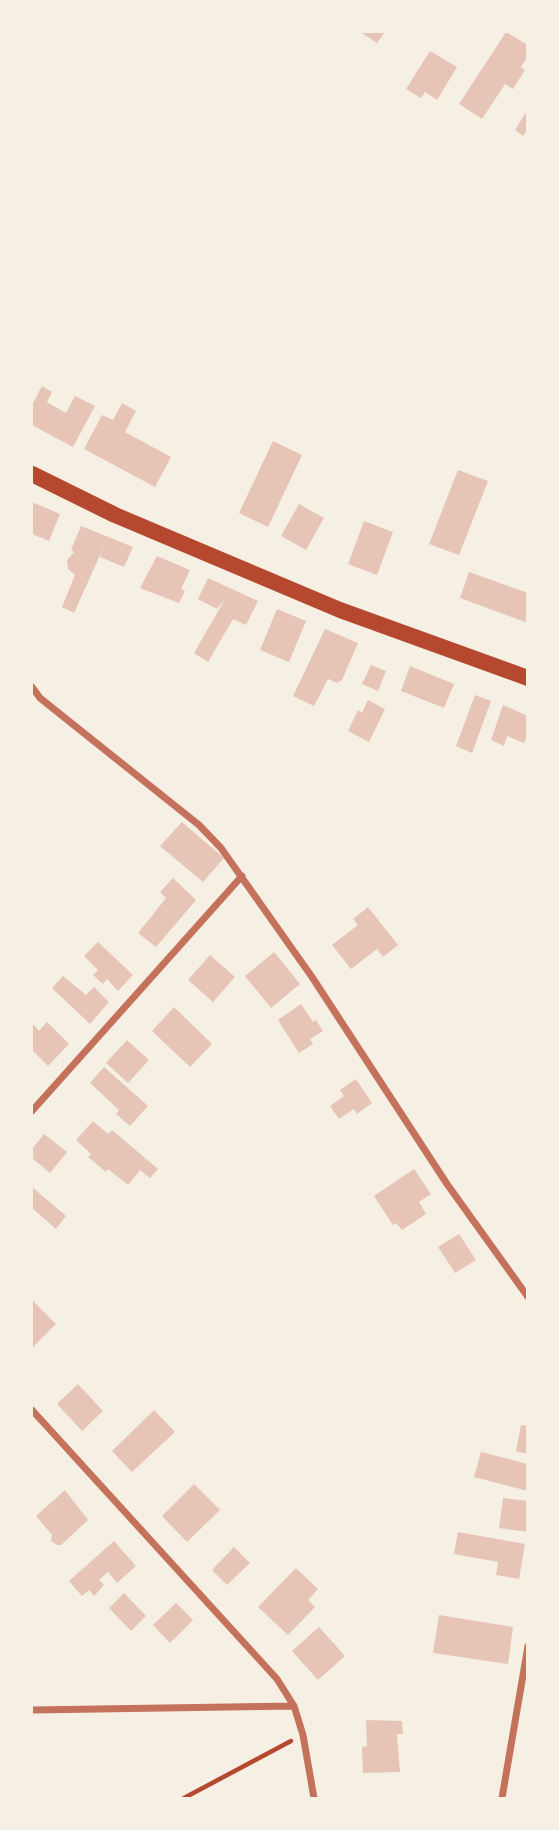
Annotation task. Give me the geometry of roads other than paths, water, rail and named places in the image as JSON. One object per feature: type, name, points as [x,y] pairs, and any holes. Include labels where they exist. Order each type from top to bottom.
[{"type":"main road","points":[[32,474],[115,515],[340,610],[527,678]]},
{"type":"street","points":[[32,687],[40,698],[199,825],[221,848],[447,1184],[527,1297]]},
{"type":"street","points":[[32,1111],[242,876]]},
{"type":"street","points":[[32,1410],[277,1679],[294,1706],[303,1735],[314,1798]]},
{"type":"street","points":[[502,1798],[527,1646]]},
{"type":"street","points":[[32,1710],[294,1706]]}]
